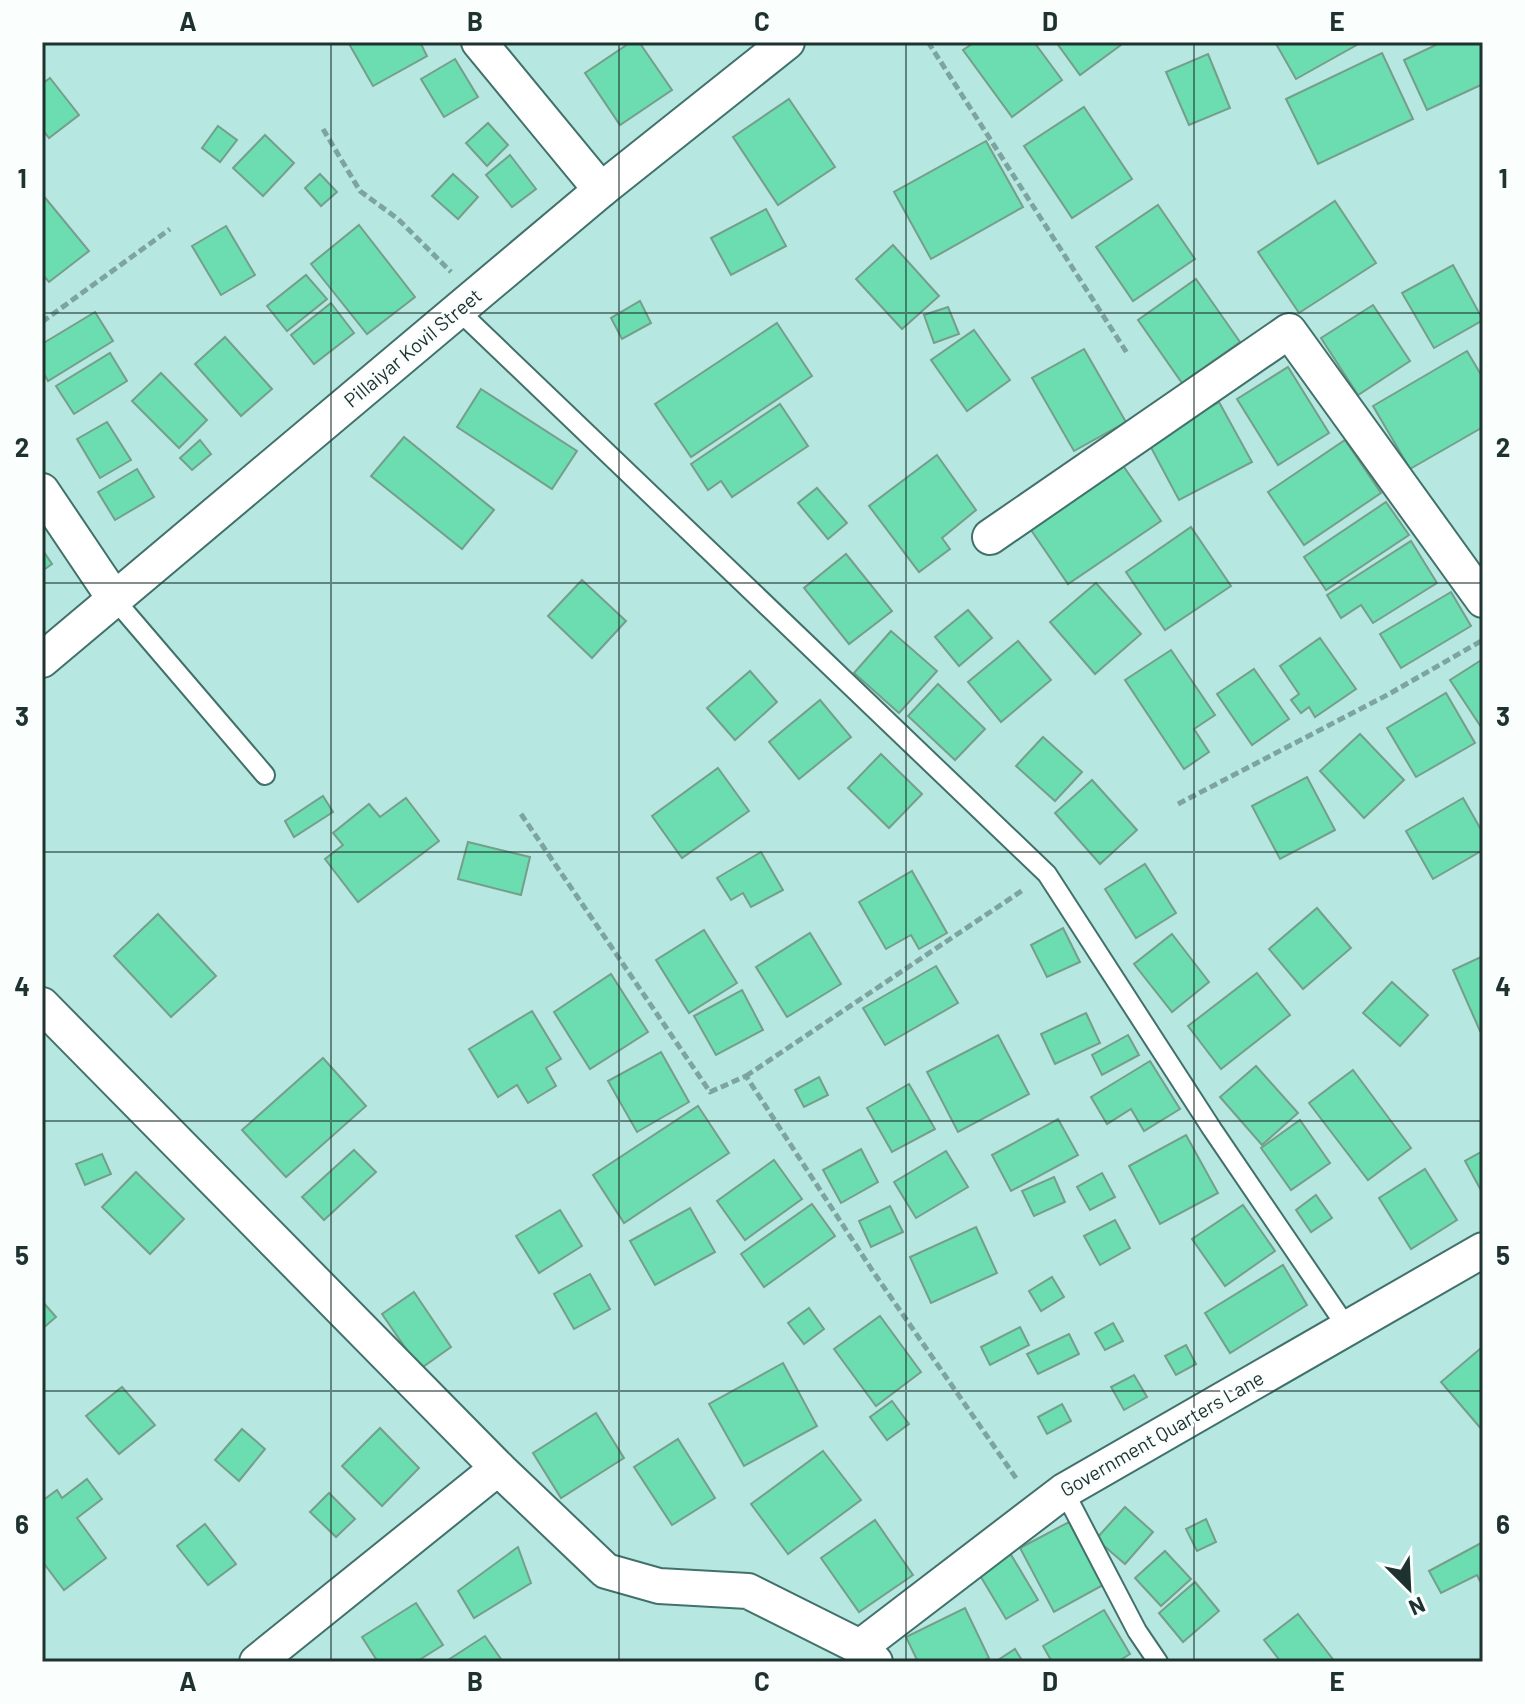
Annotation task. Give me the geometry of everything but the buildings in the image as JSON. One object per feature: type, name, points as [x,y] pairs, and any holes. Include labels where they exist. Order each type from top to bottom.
[{"type":"street","points":[[479,42],[601,190]]},
{"type":"street","name":"Pillaiyar Kovil Street","points":[[42,660],[116,601],[601,190],[787,42]]},
{"type":"street","points":[[990,537],[1289,331],[1483,600]]},
{"type":"street","points":[[42,491],[116,601]]},
{"type":"street","points":[[42,1005],[498,1468],[606,1571],[659,1586],[748,1591],[868,1655]]},
{"type":"street","name":"Government Quarters Lane","points":[[868,1655],[1050,1500],[1346,1326],[1483,1250]]},
{"type":"street","points":[[257,1662],[498,1468]]},
{"type":"lane","points":[[466,303],[1047,874],[1212,1129],[1346,1326]]},
{"type":"lane","points":[[116,601],[265,775]]},
{"type":"lane","points":[[1050,1500],[1158,1662]]},
{"type":"path","points":[[928,42],[1127,353]]},
{"type":"path","points":[[323,129],[360,191],[398,219],[466,303]]},
{"type":"path","points":[[42,322],[170,229]]},
{"type":"path","points":[[1178,804],[1389,694],[1483,640]]},
{"type":"path","points":[[521,814],[710,1092],[746,1076],[1047,874]]},
{"type":"path","points":[[746,1076],[872,1270],[1050,1500]]}]
